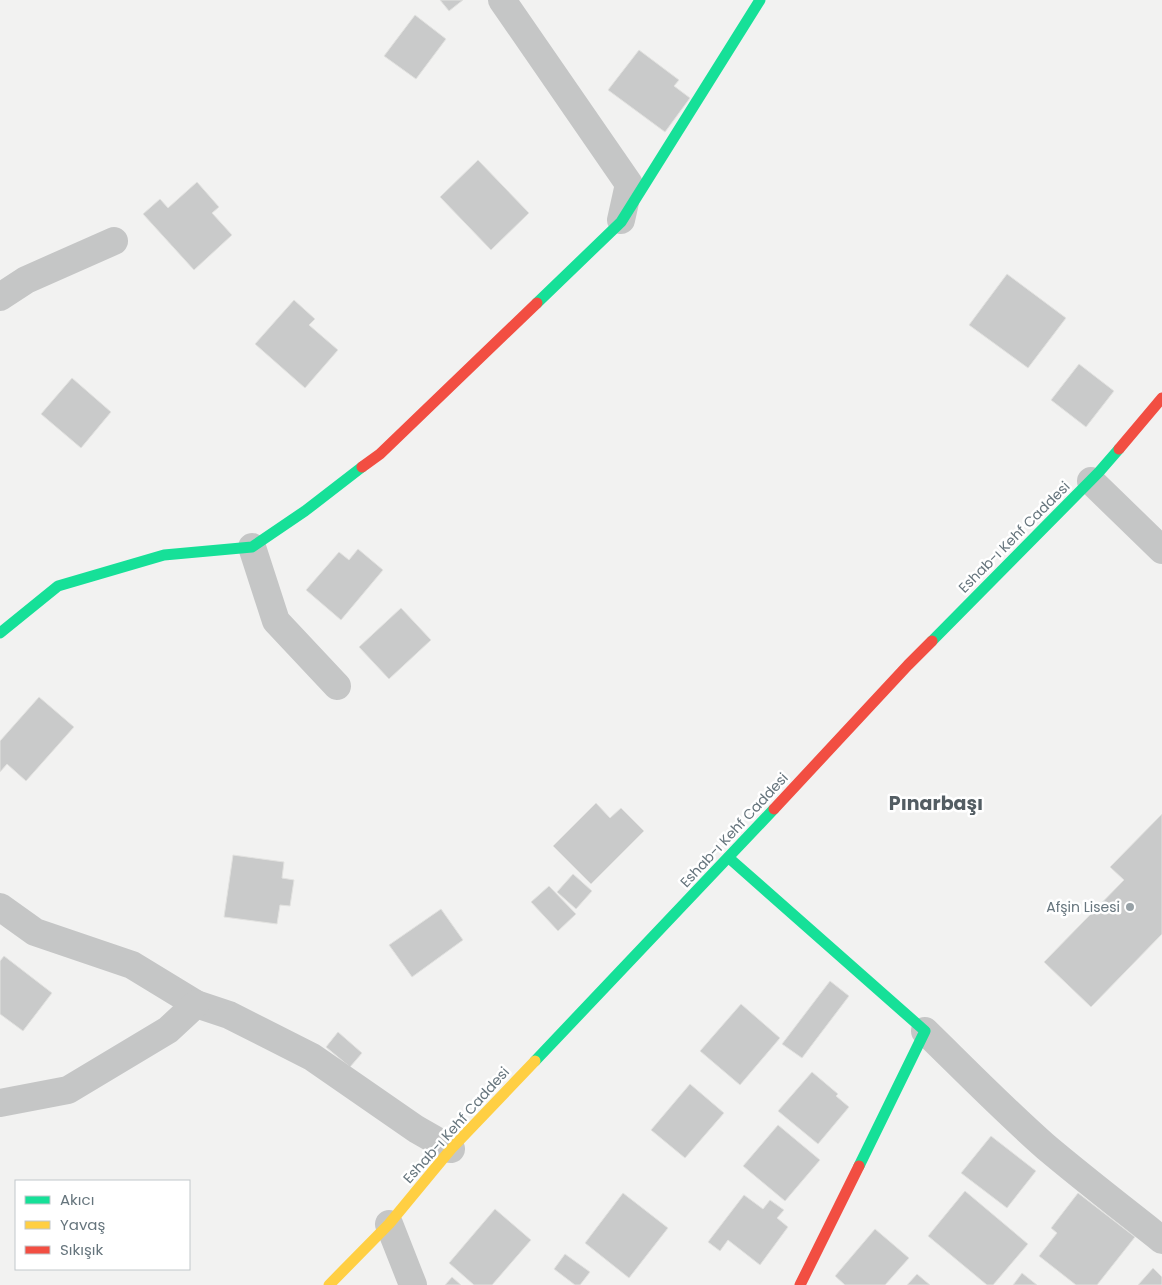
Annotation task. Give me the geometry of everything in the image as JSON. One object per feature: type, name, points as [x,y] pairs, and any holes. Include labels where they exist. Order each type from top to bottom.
[{"type":"street","points":[[502,0],[629,184],[621,222]]},
{"type":"street","points":[[3,624],[58,586],[164,554],[252,547],[305,511],[380,454],[621,222],[760,0]]},
{"type":"street","points":[[0,297],[26,280],[114,241]]},
{"type":"street","name":"Eshab-ı Kehf Caddesi","points":[[329,1285],[389,1224],[450,1149],[728,858],[908,665],[1091,481],[1162,398]]},
{"type":"street","points":[[1091,481],[1162,550]]},
{"type":"street","points":[[252,547],[276,621],[337,686]]},
{"type":"street","points":[[728,858],[925,1031],[984,1090],[1046,1146],[1162,1240]]},
{"type":"street","points":[[0,907],[35,932],[132,965],[196,1004],[229,1015],[312,1057],[416,1129],[450,1149]]},
{"type":"street","points":[[0,1104],[68,1090],[168,1030],[196,1004]]},
{"type":"street","points":[[800,1285],[925,1031]]},
{"type":"street","points":[[389,1224],[413,1285]]},
{"type":"building","points":[[440,0],[463,0],[449,11]]},
{"type":"building","points":[[415,15],[446,39],[416,79],[384,56]]},
{"type":"building","points":[[639,50],[679,80],[674,86],[690,98],[665,132],[608,90]]},
{"type":"building","points":[[478,160],[529,213],[491,250],[440,197]]},
{"type":"building","points":[[197,182],[219,207],[212,213],[232,235],[194,270],[143,214],[160,199],[168,208]]},
{"type":"building","points":[[1007,274],[1066,318],[1028,368],[969,325]]},
{"type":"building","points":[[294,300],[315,319],[309,325],[338,350],[305,388],[255,344]]},
{"type":"building","points":[[1079,364],[1114,391],[1086,427],[1051,400]]},
{"type":"building","points":[[72,378],[111,412],[81,448],[41,414]]},
{"type":"building","points":[[358,549],[383,570],[341,620],[306,590],[339,552],[349,560]]},
{"type":"building","points":[[401,608],[431,640],[389,679],[359,647]]},
{"type":"building","points":[[39,697],[74,727],[26,781],[7,764],[0,772],[0,741]]},
{"type":"building","points":[[596,803],[610,818],[621,808],[644,831],[591,884],[553,846]]},
{"type":"building","name":"Afşin Lisesi","points":[[1162,814],[1162,934],[1091,1007],[1044,962],[1124,880],[1110,867]]},
{"type":"building","points":[[233,855],[284,862],[282,878],[294,880],[290,906],[280,905],[277,924],[224,917]]},
{"type":"building","points":[[573,874],[592,891],[576,909],[557,892]]},
{"type":"building","points":[[549,886],[576,914],[558,931],[531,902]]},
{"type":"building","points":[[441,909],[463,940],[412,977],[389,945]]},
{"type":"building","points":[[4,956],[52,993],[23,1031],[0,1014],[0,961]]},
{"type":"building","points":[[830,981],[849,996],[802,1058],[782,1044]]},
{"type":"building","points":[[741,1004],[780,1038],[740,1085],[700,1051]]},
{"type":"building","points":[[338,1032],[362,1053],[350,1067],[326,1047]]},
{"type":"building","points":[[812,1072],[838,1094],[836,1096],[849,1107],[818,1144],[778,1111]]},
{"type":"building","points":[[690,1084],[724,1113],[685,1158],[651,1130]]},
{"type":"building","points":[[778,1125],[820,1160],[785,1201],[743,1166]]},
{"type":"building","points":[[991,1136],[1036,1171],[1007,1208],[961,1173]]},
{"type":"building","points":[[965,1191],[1028,1244],[993,1285],[987,1285],[928,1236]]},
{"type":"building","points":[[623,1193],[668,1228],[629,1278],[585,1243]]},
{"type":"building","points":[[1078,1193],[1135,1237],[1097,1285],[1076,1285],[1039,1256],[1057,1233],[1051,1228]]},
{"type":"building","points":[[744,1195],[763,1209],[770,1200],[784,1210],[777,1218],[788,1227],[760,1265],[728,1240],[720,1251],[708,1242]]},
{"type":"building","points":[[495,1209],[531,1240],[492,1285],[474,1285],[449,1263]]},
{"type":"building","points":[[875,1229],[909,1258],[885,1285],[845,1285],[835,1276]]},
{"type":"building","points":[[565,1254],[590,1272],[580,1285],[575,1285],[554,1269]]},
{"type":"building","points":[[1153,1268],[1162,1277],[1162,1285],[1138,1285]]},
{"type":"building","points":[[1022,1273],[1037,1285],[1013,1285]]},
{"type":"building","points":[[917,1274],[930,1285],[907,1285]]},
{"type":"building","points":[[452,1277],[461,1285],[445,1285]]},
{"type":"traffic: fast","points":[[537,303],[621,222],[760,0]]},
{"type":"traffic: fast","points":[[932,641],[1099,472],[1119,449]]},
{"type":"traffic: fast","points":[[0,633],[58,586],[164,555],[252,547],[305,511],[362,467]]},
{"type":"traffic: fast","points":[[535,1061],[774,809]]},
{"type":"traffic: fast","points":[[729,858],[925,1031],[859,1166]]},
{"type":"traffic: slow","points":[[329,1285],[389,1224],[451,1149],[535,1061]]},
{"type":"traffic: jam","points":[[362,467],[380,454],[537,303]]},
{"type":"traffic: jam","points":[[1119,449],[1162,398]]},
{"type":"traffic: jam","points":[[774,809],[932,641]]},
{"type":"traffic: jam","points":[[800,1285],[859,1166]]},
{"type":"place","name":"Afşin Lisesi","points":[[1130,907]]},
{"type":"district","name":"Pınarbaşı","points":[[936,803]]}]
